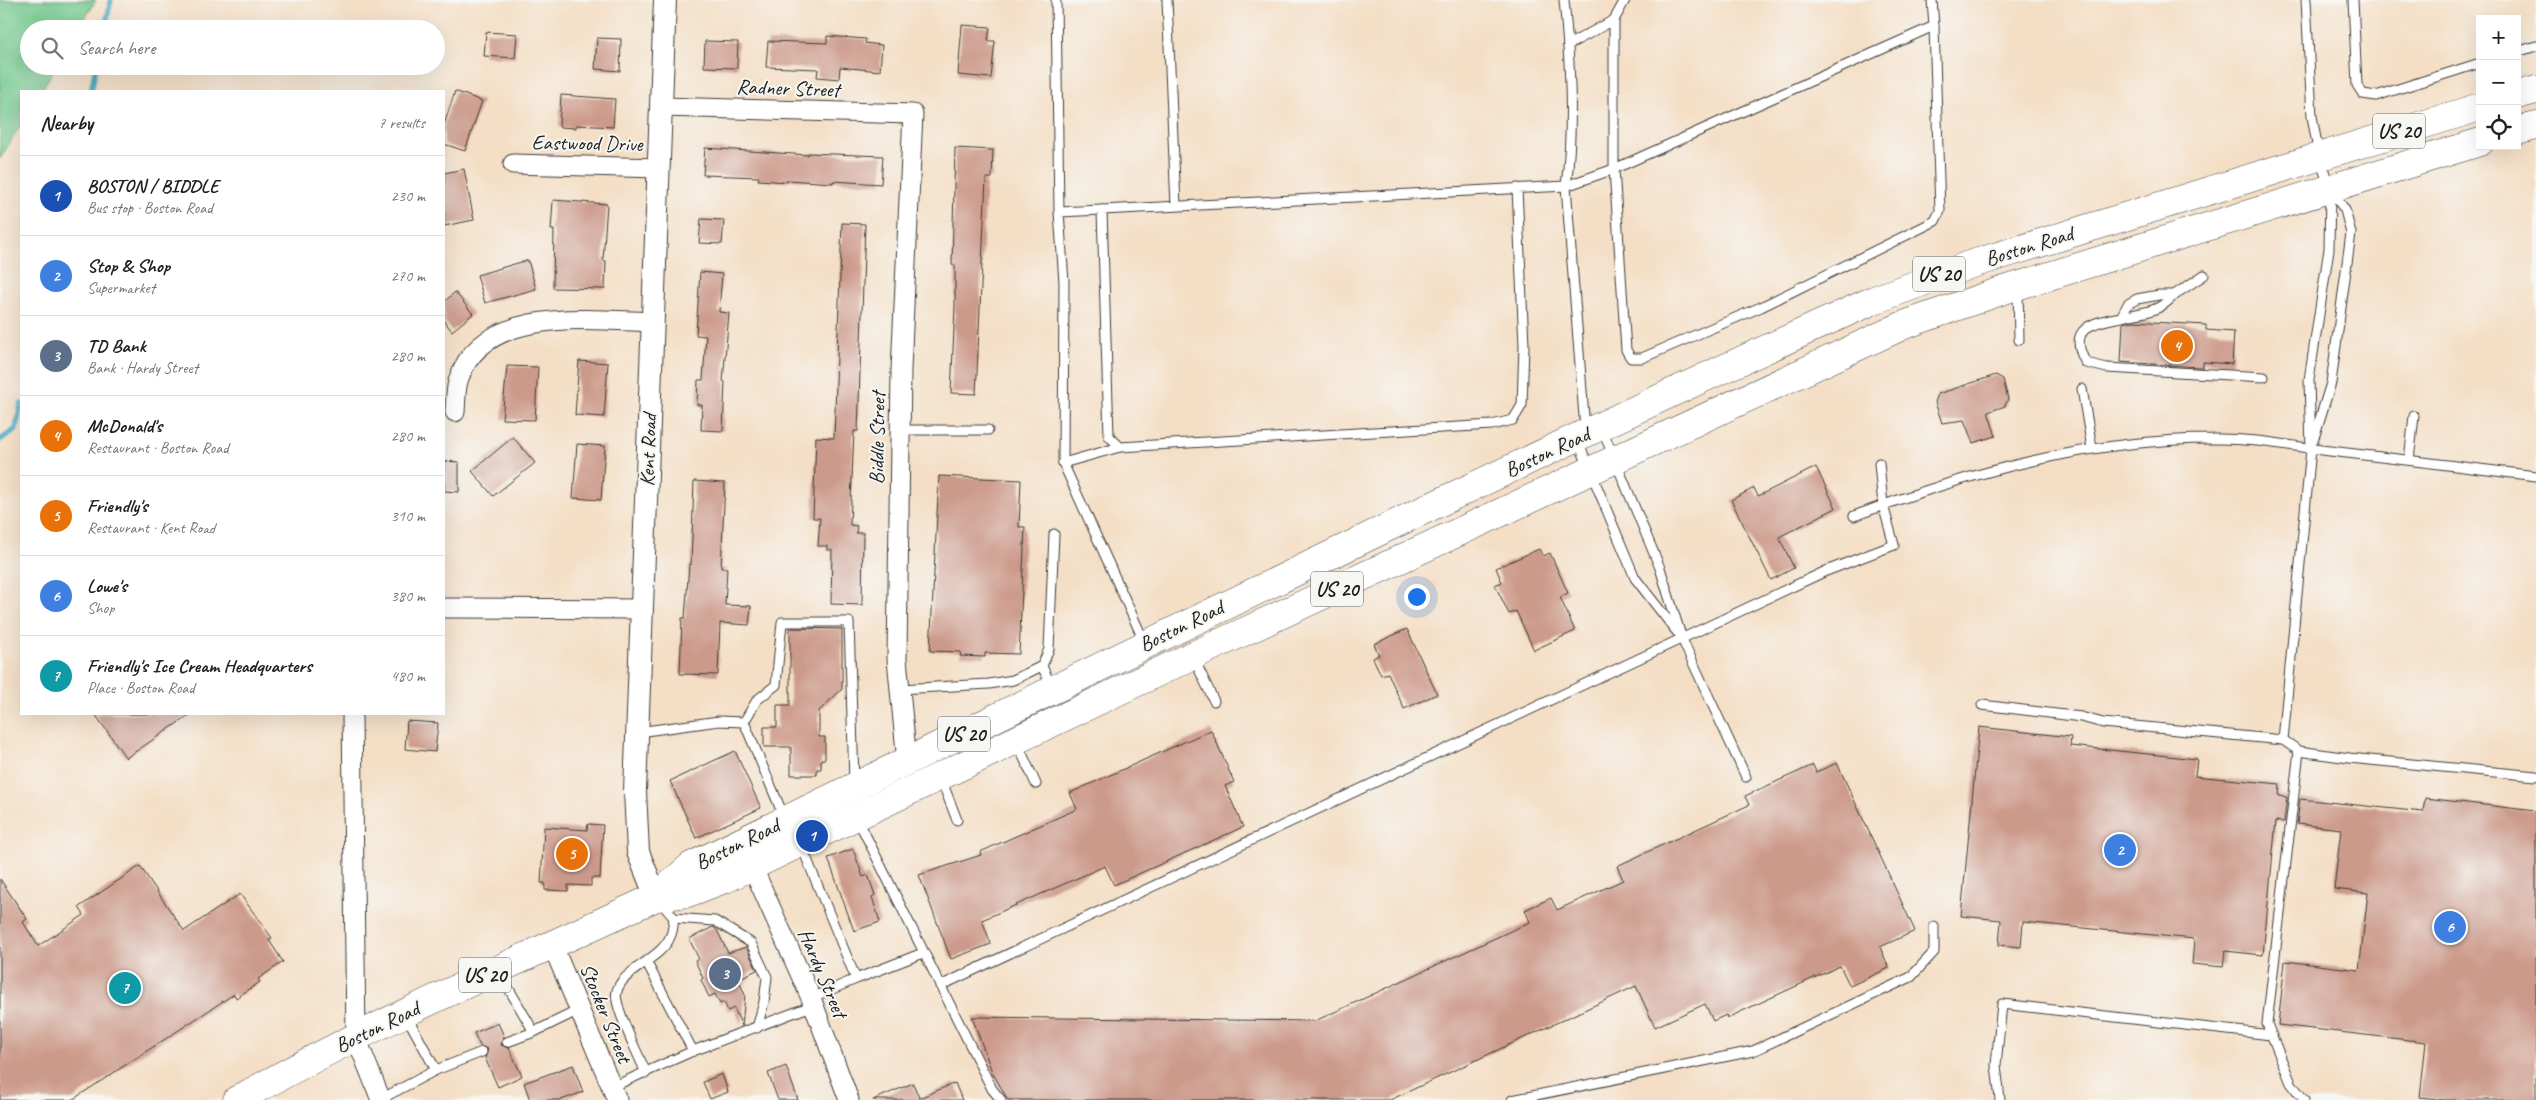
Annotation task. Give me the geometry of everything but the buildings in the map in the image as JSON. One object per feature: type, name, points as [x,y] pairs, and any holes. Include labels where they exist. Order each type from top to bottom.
[{"type":"main road","points":[[2521,94],[2536,90]]},
{"type":"main road","name":"Boston Road","points":[[656,897],[690,866],[907,762],[1047,678],[1145,644],[1588,433],[1905,287],[1978,262],[2476,108]]},
{"type":"main road","points":[[2521,130],[2536,126]]},
{"type":"main road","name":"Boston Road","points":[[237,1100],[358,1044],[405,1012],[497,969],[656,897],[701,889],[752,866],[1192,656],[1904,325],[2018,286],[2476,143]]},
{"type":"street","name":"Kent Road","points":[[656,897],[638,852],[635,791],[665,0]]},
{"type":"street","name":"Radner Street","points":[[662,106],[913,114]]},
{"type":"street","name":"Biddle Street","points":[[907,762],[897,659],[900,430],[913,114]]},
{"type":"street","name":"Eastwood Drive","points":[[513,164],[659,168]]},
{"type":"street","points":[[455,412],[458,380],[463,368],[484,346],[509,330],[523,325],[554,320],[653,322]]},
{"type":"street","points":[[445,608],[642,609]]},
{"type":"street","points":[[352,715],[358,1044],[381,1099]]},
{"type":"street","name":"Hardy Street","points":[[752,866],[812,1002],[849,1100]]},
{"type":"street","name":"Stocker Street","points":[[552,944],[614,1093]]},
{"type":"lane","points":[[1056,0],[1059,212],[1064,282],[1063,463],[1145,644]]},
{"type":"lane","points":[[1167,0],[1176,206]]},
{"type":"lane","points":[[1564,0],[1568,45],[1571,150],[1566,186],[1588,433],[1636,578],[1682,639]]},
{"type":"lane","points":[[1625,0],[1614,20],[1614,169],[1626,350],[1631,358],[1642,358],[1761,306],[1935,221],[1940,211],[1932,0]]},
{"type":"lane","points":[[2306,0],[2312,116],[2319,156],[2330,189],[2347,217],[2350,244],[2331,383],[2311,449]]},
{"type":"lane","points":[[2353,0],[2357,85],[2363,94],[2376,96],[2476,65]]},
{"type":"lane","points":[[1568,45],[1614,20]]},
{"type":"lane","points":[[1059,212],[1566,186],[1614,169],[1934,26]]},
{"type":"lane","points":[[2521,51],[2536,46]]},
{"type":"lane","points":[[1063,463],[1120,447],[1492,425],[1513,420],[1522,405],[1524,346],[1517,188]]},
{"type":"lane","points":[[2283,740],[2311,449],[2309,380],[2330,248],[2330,189]]},
{"type":"lane","points":[[1102,210],[1109,436],[1120,447]]},
{"type":"lane","points":[[2204,274],[2174,295],[2164,306],[2156,310],[2092,322],[2084,329],[2080,340],[2080,353],[2086,363],[2107,368],[2264,377]]},
{"type":"lane","points":[[2018,286],[2019,340]]},
{"type":"lane","points":[[2121,316],[2128,304],[2137,299],[2159,295],[2174,295]]},
{"type":"lane","points":[[2082,389],[2092,448]]},
{"type":"lane","points":[[2409,460],[2414,416]]},
{"type":"lane","points":[[900,430],[988,430]]},
{"type":"lane","points":[[1588,433],[1600,465],[1660,568],[1682,639],[1746,778]]},
{"type":"lane","points":[[1854,516],[1929,488],[2092,448],[2162,441],[2214,439],[2265,442],[2536,476]]},
{"type":"lane","points":[[940,986],[1826,571],[1894,545],[1883,505],[1879,463]]},
{"type":"lane","points":[[900,689],[989,684],[1013,680],[1047,678],[1054,534]]},
{"type":"lane","points":[[744,722],[756,700],[776,685],[782,622],[849,622],[854,788]]},
{"type":"lane","points":[[1192,656],[1214,701]]},
{"type":"lane","points":[[1982,705],[2081,717],[2103,723],[2283,740],[2299,751],[2451,769],[2536,776]]},
{"type":"lane","points":[[637,732],[719,721],[744,722]]},
{"type":"lane","points":[[744,722],[785,821]]},
{"type":"lane","points":[[1016,740],[1036,784]]},
{"type":"lane","points":[[2299,751],[2267,1024],[2291,1083],[2304,1100]]},
{"type":"lane","points":[[940,777],[957,820]]},
{"type":"lane","points":[[856,817],[992,1089],[1001,1100]]},
{"type":"lane","points":[[800,843],[856,979]]},
{"type":"lane","points":[[656,897],[674,918],[715,921],[752,943],[767,977],[764,1002],[757,1028]]},
{"type":"lane","points":[[646,1072],[616,1000],[618,985],[627,975],[658,954],[670,938],[674,918]]},
{"type":"lane","points":[[1512,1100],[1753,1052],[1911,977],[1934,952],[1934,926]]},
{"type":"lane","points":[[614,1093],[646,1072],[693,1051],[757,1028],[856,979],[923,952]]},
{"type":"lane","points":[[647,963],[693,1051]]},
{"type":"lane","points":[[497,969],[534,1032]]},
{"type":"lane","points":[[2000,1100],[1996,1065],[2002,1004],[2272,1035]]},
{"type":"lane","points":[[507,1042],[534,1032],[579,1010]]},
{"type":"lane","points":[[405,1012],[436,1070]]},
{"type":"lane","points":[[381,1099],[436,1070],[482,1052]]},
{"type":"green space","points":[[0,0],[96,0],[84,20],[20,20],[20,75],[51,75],[42,90],[20,90],[20,126],[0,159]]},
{"type":"waterway","points":[[107,20],[111,0]]},
{"type":"waterway","points":[[91,90],[94,75]]},
{"type":"waterway","points":[[0,440],[16,429],[20,409]]},
{"type":"place","name":"McDonald's","points":[[2177,346]]},
{"type":"place","name":"BOSTON / BIDDLE","points":[[812,836]]},
{"type":"place","name":"Stop & Shop","points":[[2120,850]]},
{"type":"place","name":"Friendly's","points":[[572,854]]},
{"type":"place","name":"Lowe's","points":[[2450,927]]},
{"type":"place","name":"TD Bank","points":[[725,974]]},
{"type":"place","name":"Friendly's Ice Cream Headquarters","points":[[125,988]]}]
